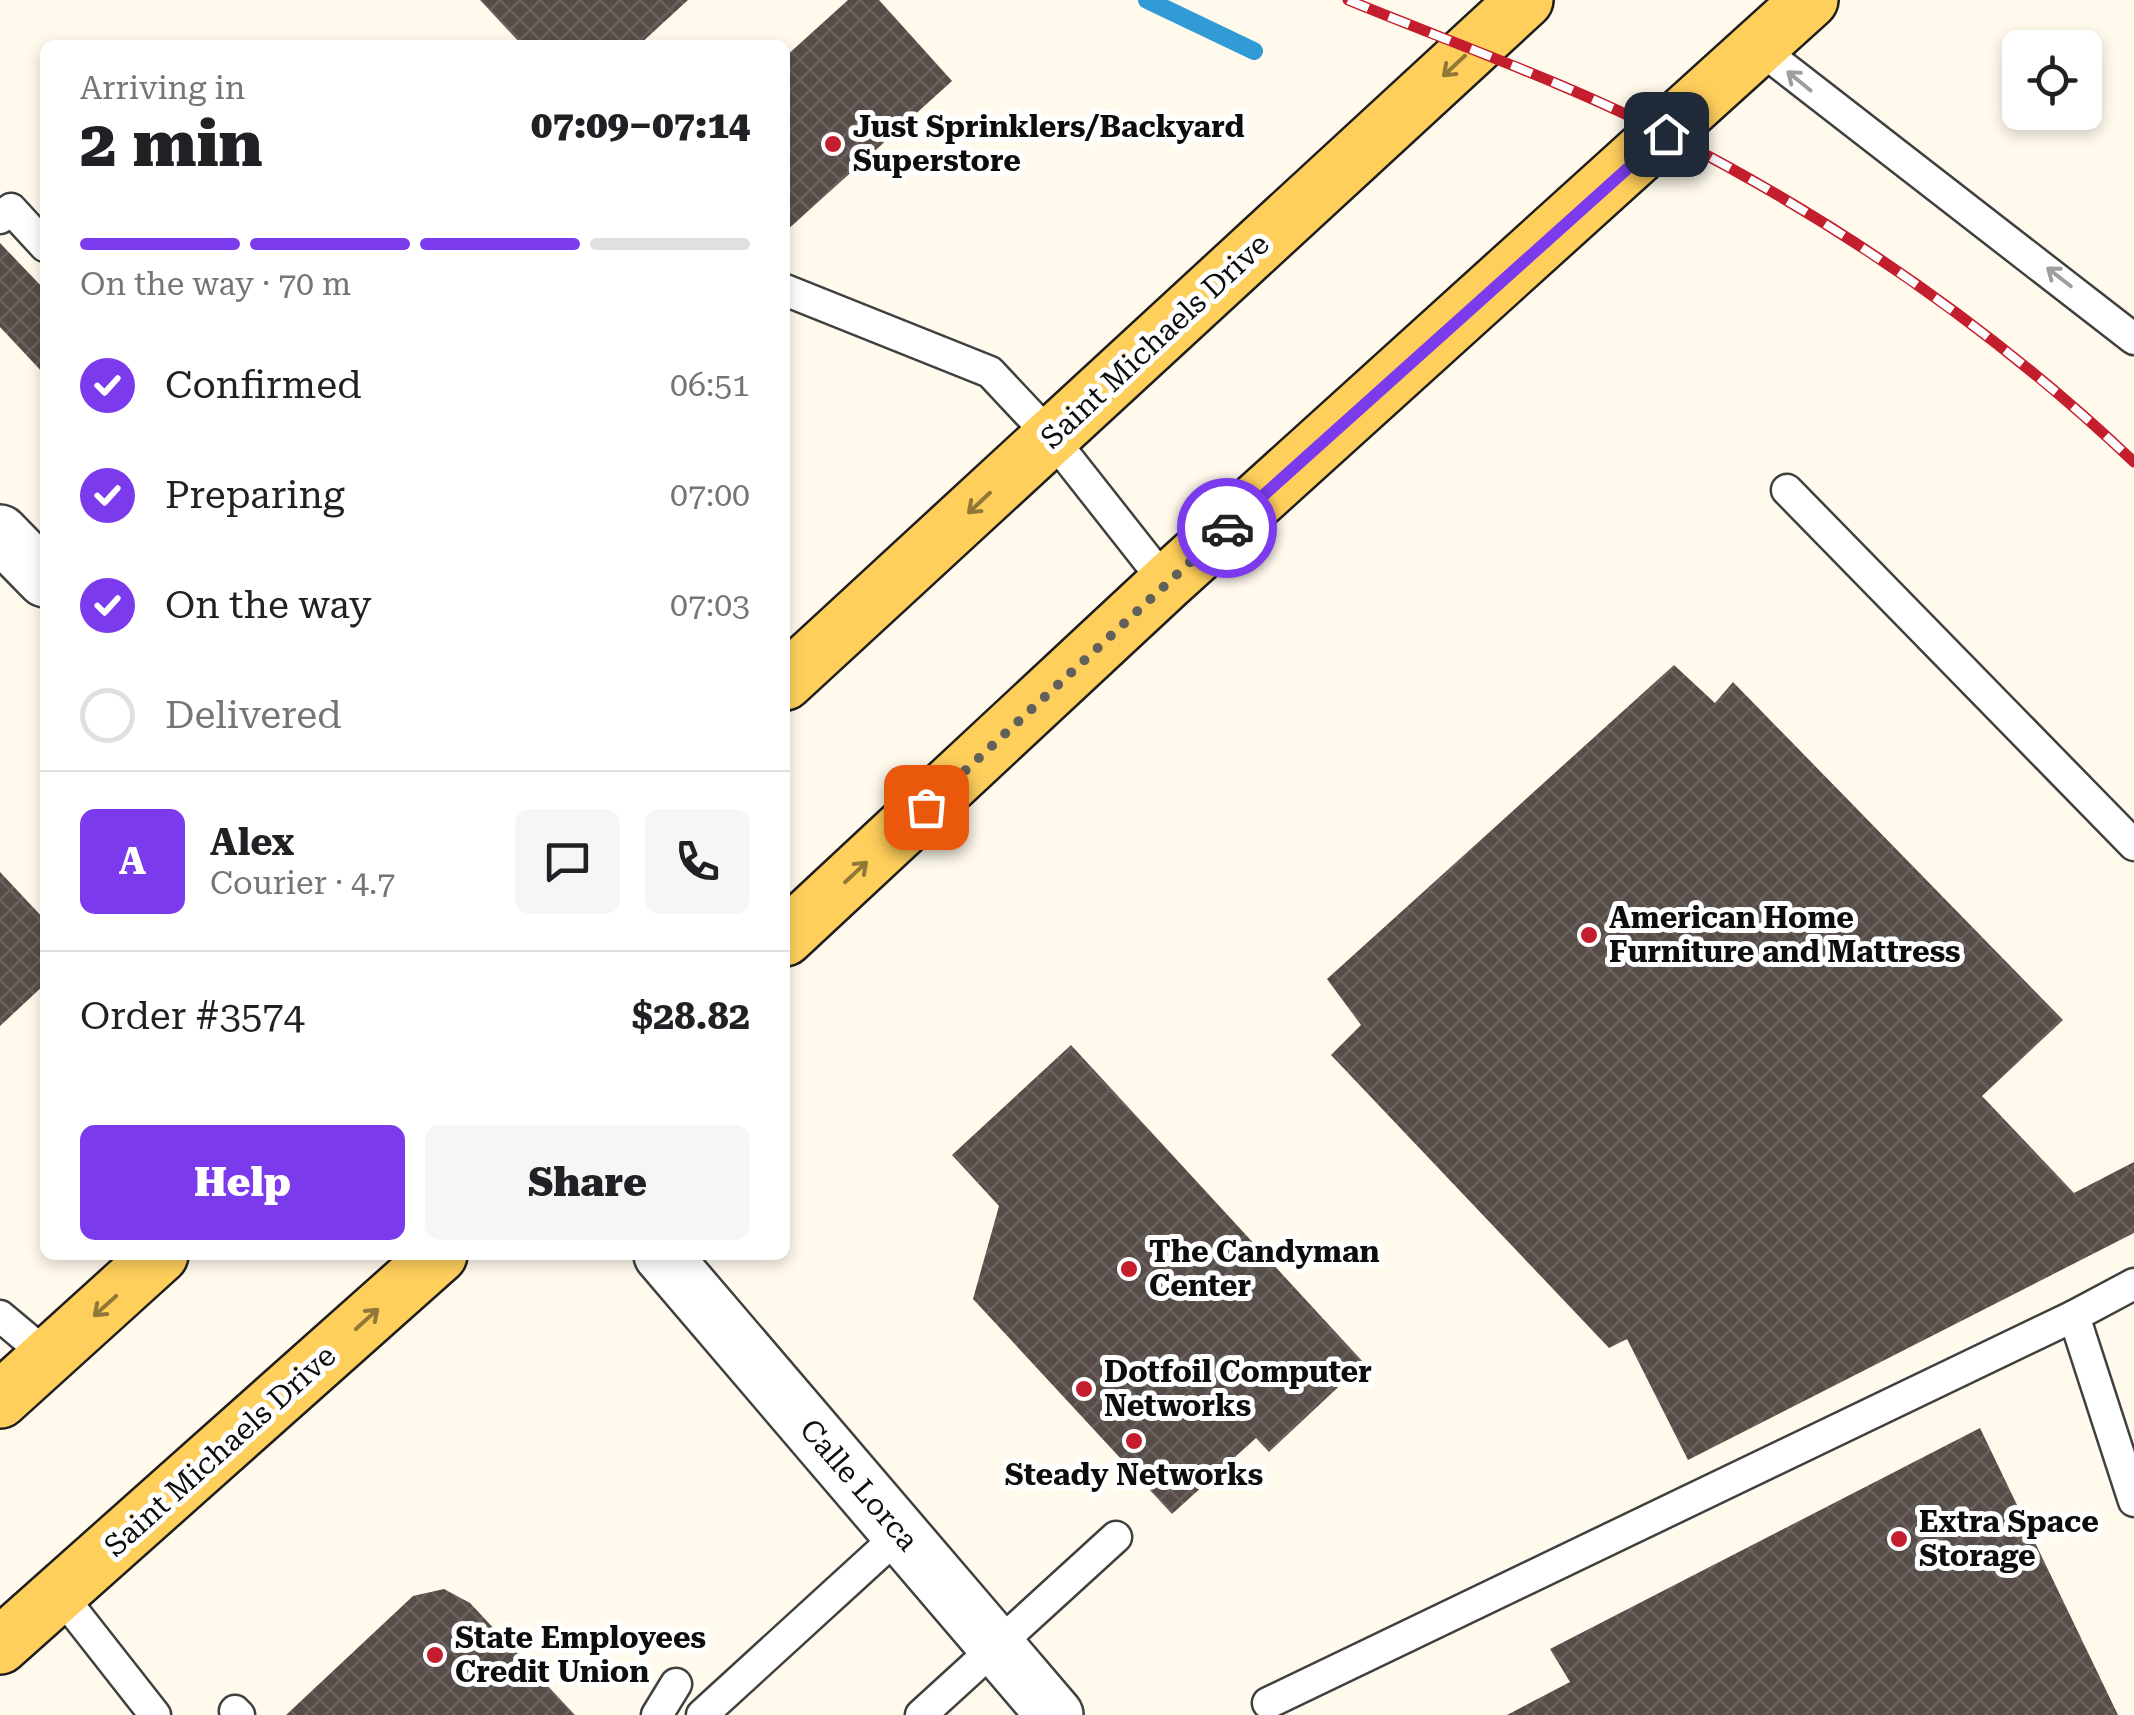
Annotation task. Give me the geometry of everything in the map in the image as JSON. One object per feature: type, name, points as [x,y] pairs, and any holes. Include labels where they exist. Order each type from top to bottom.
[{"type":"main road","name":"Saint Michaels Drive","points":[[790,677],[1525,0]]},
{"type":"main road","points":[[790,933],[1166,583],[1810,0]]},
{"type":"main road","points":[[0,1400],[155,1260]]},
{"type":"main road","name":"Saint Michaels Drive","points":[[0,1646],[432,1260]]},
{"type":"street","points":[[0,533],[40,575]]},
{"type":"street","name":"Calle Lorca","points":[[666,1260],[1055,1715]]},
{"type":"lane","points":[[1759,48],[2134,339]]},
{"type":"lane","points":[[0,218],[11,209],[40,241]]},
{"type":"lane","points":[[790,292],[990,372],[1051,437],[1166,583]]},
{"type":"lane","points":[[1787,490],[2134,845]]},
{"type":"lane","points":[[1268,1703],[2134,1284]]},
{"type":"lane","points":[[0,1316],[49,1356]]},
{"type":"lane","points":[[2074,1316],[2134,1501]]},
{"type":"lane","points":[[702,1715],[900,1534]]},
{"type":"lane","points":[[922,1715],[1116,1537]]},
{"type":"lane","points":[[60,1594],[155,1715]]},
{"type":"lane","points":[[656,1715],[676,1684]]},
{"type":"building","points":[[480,0],[688,0],[644,40],[517,40]]},
{"type":"building","name":"Just Sprinklers/Backyard Superstore","points":[[848,0],[879,0],[952,81],[790,227],[790,52]]},
{"type":"building","points":[[0,243],[40,285],[40,370],[0,327]]},
{"type":"building","points":[[1674,665],[1715,703],[1733,682],[2063,1020],[1982,1096],[2074,1193],[2134,1162],[2134,1233],[1688,1460],[1627,1339],[1609,1348],[1331,1055],[1361,1025],[1327,979]]},
{"type":"building","points":[[0,872],[40,915],[40,989],[0,1026]]},
{"type":"building","name":"The Candyman Center","points":[[1071,1045],[1364,1363],[1269,1452],[1256,1438],[1172,1514],[973,1299],[999,1206],[952,1155]]},
{"type":"building","name":"Extra Space Storage","points":[[1980,1428],[2118,1715],[1507,1715],[1570,1682],[1550,1649]]},
{"type":"building","name":"State Employees Credit Union","points":[[444,1589],[470,1603],[575,1715],[286,1715],[413,1596]]},
{"type":"waterway","points":[[1147,0],[1254,51]]},
{"type":"railway","points":[[1348,0],[1551,81],[1733,169],[1914,282],[2027,368],[2134,462]]},
{"type":"way so far","points":[[926,807],[1227,528]]},
{"type":"place","name":"Just Sprinklers/Backyard Superstore","points":[[833,144]]},
{"type":"place","name":"American Home Furniture and Mattress","points":[[1589,935]]},
{"type":"place","name":"The Candyman Center","points":[[1129,1269]]},
{"type":"place","name":"Dotfoil Computer Networks","points":[[1084,1389]]},
{"type":"place","name":"Steady Networks","points":[[1134,1441]]},
{"type":"place","name":"Extra Space Storage","points":[[1899,1539]]},
{"type":"place","name":"State Employees Credit Union","points":[[435,1655]]},
{"type":"route","points":[[1227,528],[1666,134]]}]
